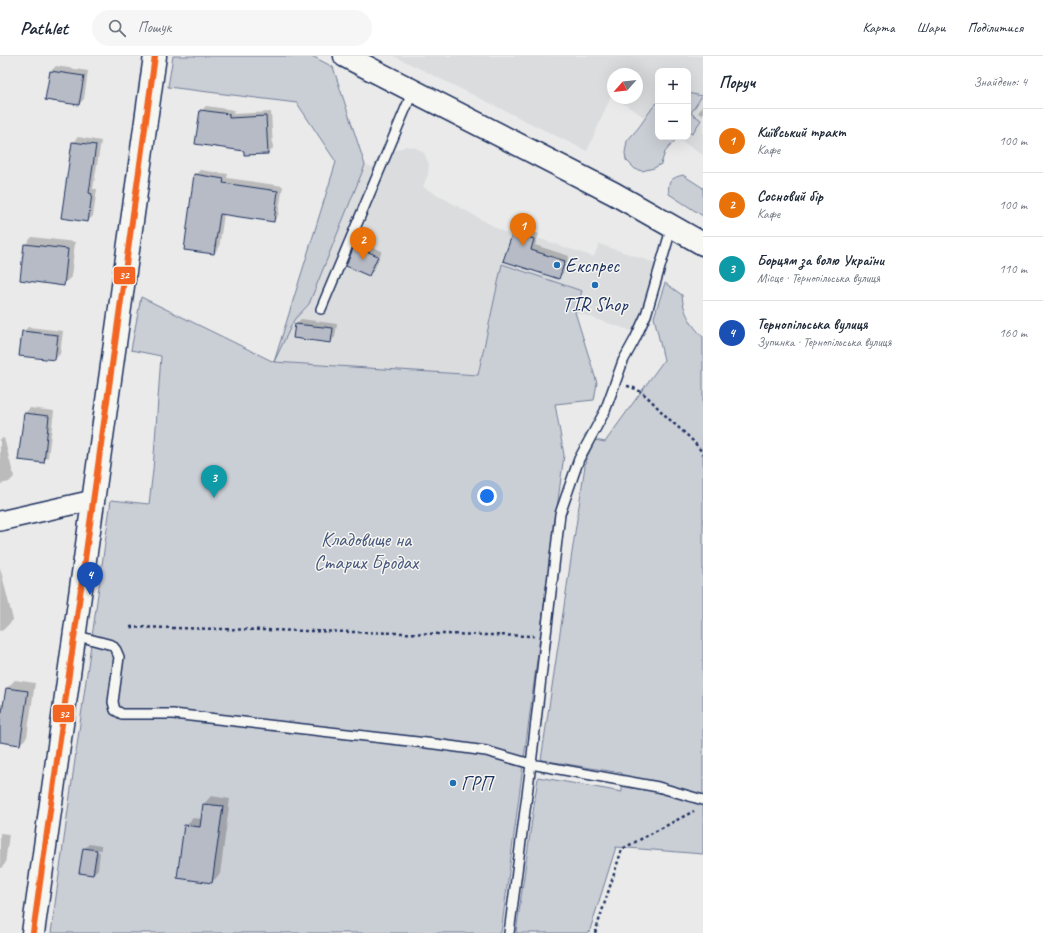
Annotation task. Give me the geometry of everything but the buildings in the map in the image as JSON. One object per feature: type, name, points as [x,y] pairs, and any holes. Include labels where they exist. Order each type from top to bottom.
[{"type":"main road","points":[[33,933],[155,56]]},
{"type":"main road","points":[[345,56],[613,193],[703,244]]},
{"type":"street","points":[[0,521],[93,500]]},
{"type":"lane","points":[[321,309],[413,91]]},
{"type":"lane","points":[[509,933],[531,764],[560,514],[579,459],[605,411],[623,361],[636,339],[646,315],[672,226]]},
{"type":"lane","points":[[74,635],[112,645],[116,650],[119,656],[113,702],[115,710],[122,714],[173,714],[486,751],[531,764],[658,787],[703,800]]},
{"type":"lane","points":[[693,796],[703,796]]},
{"type":"path","points":[[613,388],[628,386],[637,388],[648,396],[665,416],[698,445],[703,454]]},
{"type":"path","points":[[130,627],[540,636]]},
{"type":"path","points":[[595,933],[622,849],[696,810]]},
{"type":"shaded area","points":[[394,56],[703,56],[703,155],[680,140],[691,140],[691,68],[655,68],[655,124],[624,104],[643,104],[643,68],[607,68],[608,104],[587,151]]},
{"type":"shaded area","points":[[407,146],[416,148],[424,153],[429,164],[428,174],[423,187],[511,236],[513,230],[594,257],[599,244],[658,264],[635,332],[575,312],[582,291],[502,264],[478,375],[274,362],[336,162],[365,165],[386,170],[392,153]]},
{"type":"green space","points":[[173,56],[312,56],[333,67],[365,165],[309,304],[294,320],[274,362],[336,162],[297,103],[168,87]]},
{"type":"green space","points":[[691,94],[702,96],[691,113]]},
{"type":"green space","points":[[655,105],[655,140],[675,140],[665,152],[661,164],[654,168],[642,171],[635,169],[626,160],[625,153],[627,141]]},
{"type":"green space","points":[[691,113],[701,120],[691,134]]},
{"type":"green space","points":[[683,175],[703,188],[703,216],[669,194],[669,183],[675,177]]},
{"type":"green space","name":"Кладовище на Старих Бродах","points":[[502,264],[582,291],[575,312],[597,383],[594,400],[555,404],[564,455],[501,933],[51,933],[111,500],[149,504],[153,470],[161,356],[131,350],[141,297],[274,362],[478,375]]},
{"type":"green space","points":[[665,283],[682,295],[688,318],[703,337],[703,854],[616,847],[589,933],[516,933],[538,777],[622,792],[622,773],[541,760],[586,459],[595,440],[605,442],[664,360],[654,317]]},
{"type":"transit line","name":"32","points":[[33,933],[155,56]]},
{"type":"place","name":"Київський тракт","points":[[523,246]]},
{"type":"place","name":"Сосновий бір","points":[[363,260]]},
{"type":"place","name":"Експрес","points":[[557,265]]},
{"type":"place","name":"TIR Shop","points":[[595,285]]},
{"type":"place","name":"Борцям за волю України","points":[[214,498]]},
{"type":"place","name":"Тернопільська вулиця","points":[[90,595]]},
{"type":"place","name":"ГРП","points":[[453,783]]}]
